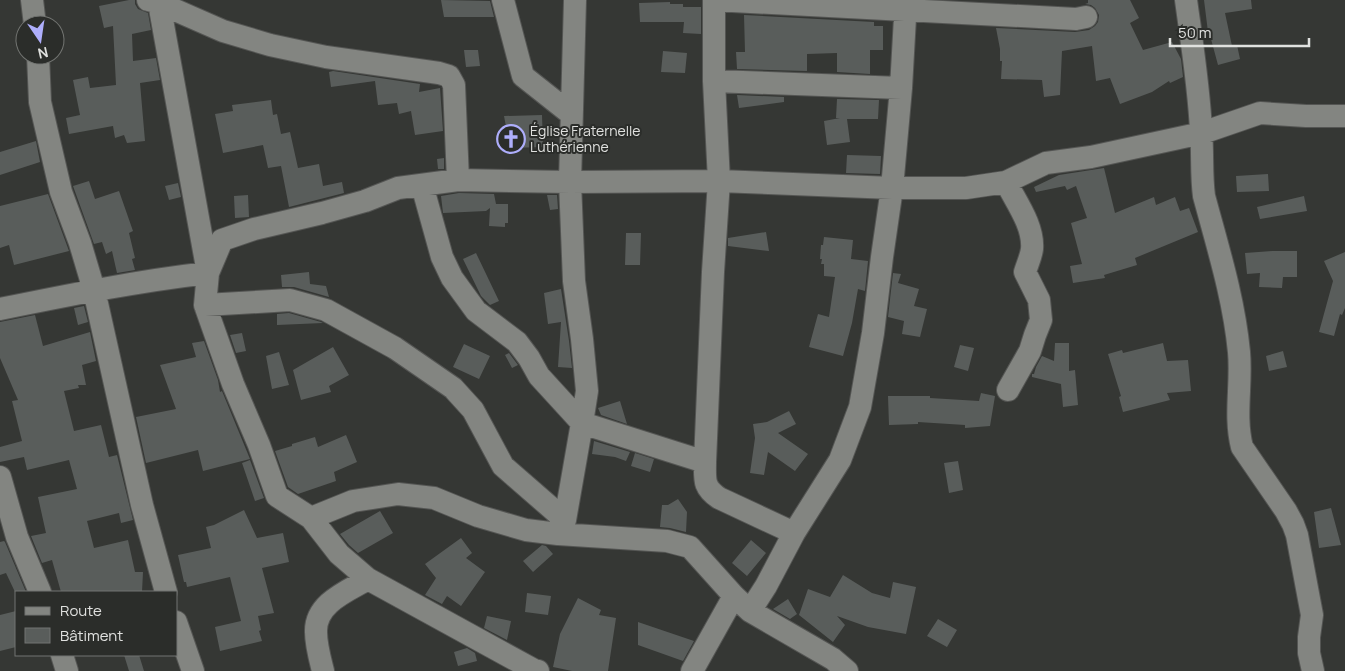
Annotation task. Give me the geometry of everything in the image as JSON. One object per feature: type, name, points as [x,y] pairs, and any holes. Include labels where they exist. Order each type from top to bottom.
[{"type":"street","points":[[32,0],[34,15]]},
{"type":"street","points":[[503,0],[523,76],[571,114]]},
{"type":"street","points":[[561,527],[587,390],[574,281],[571,232],[571,114],[575,0]]},
{"type":"street","points":[[794,533],[719,498],[710,492],[706,482],[705,462],[713,272],[719,181],[714,81],[714,0],[905,5],[1076,19],[1086,17]]},
{"type":"street","points":[[1186,0],[1197,75],[1202,133],[1202,183],[1204,196],[1229,290],[1238,336],[1240,365],[1238,424],[1240,440],[1242,447],[1286,512],[1297,535],[1312,614],[1309,652],[1313,671]]},
{"type":"street","points":[[153,2],[223,31],[270,45],[326,57],[449,76],[454,85],[458,180]]},
{"type":"street","points":[[153,2],[208,273],[205,305],[277,496],[311,518],[339,554],[368,579],[538,671]]},
{"type":"street","points":[[692,671],[742,604],[766,586],[794,533],[840,460],[860,407],[874,333],[892,188],[901,88],[905,5]]},
{"type":"street","points":[[38,65],[40,102],[61,192],[80,243],[94,290],[142,505],[166,591]]},
{"type":"street","points":[[714,81],[901,88]]},
{"type":"street","points":[[208,273],[222,240],[254,229],[365,201],[398,188],[458,180],[570,182],[719,181],[892,188],[966,188],[1006,182],[1046,163],[1091,157],[1202,133],[1260,113],[1345,116]]},
{"type":"street","points":[[1006,182],[1027,223],[1032,239],[1032,251],[1025,272],[1039,300],[1041,320],[1030,351],[1008,390]]},
{"type":"street","points":[[422,185],[442,257],[452,278],[476,311],[517,342],[539,376],[582,423],[705,462]]},
{"type":"street","points":[[0,309],[94,290],[176,276],[208,273]]},
{"type":"street","points":[[205,305],[290,300],[326,310],[395,348],[454,388],[473,410],[503,466],[561,527]]},
{"type":"street","points":[[0,477],[17,537],[40,591]]},
{"type":"street","points":[[311,518],[354,501],[398,494],[434,498],[478,516],[526,530],[561,527],[667,540],[690,547],[742,604],[836,667]]},
{"type":"street","points":[[323,671],[316,632],[318,616],[329,603],[368,579]]},
{"type":"street","points":[[178,628],[193,671]]},
{"type":"street","points":[[62,656],[67,671]]},
{"type":"building","points":[[135,0],[138,9],[148,13],[151,30],[132,34],[133,61],[156,58],[160,80],[140,83],[145,141],[127,143],[124,135],[115,138],[113,126],[69,134],[66,118],[80,115],[73,80],[88,77],[90,88],[116,85],[113,26],[104,28],[99,6]]},
{"type":"building","points":[[441,0],[490,1],[494,17],[444,17]]},
{"type":"building","points":[[1088,0],[1130,0],[1139,18],[1130,23],[1143,50],[1172,42],[1181,59],[1183,77],[1170,83],[1169,81],[1152,92],[1120,104],[1110,78],[1096,81],[1092,46],[1062,51],[1060,95],[1044,97],[1042,80],[1001,79],[1002,61],[1000,61],[996,28],[1075,32],[1089,30],[1098,22],[1099,15],[1095,8],[1085,4],[1088,3]]},
{"type":"building","points":[[1204,0],[1251,0],[1252,9],[1225,13],[1232,46],[1237,45],[1240,59],[1218,65],[1211,39],[1209,40]]},
{"type":"building","points":[[670,2],[670,4],[683,4],[683,7],[701,7],[701,34],[683,33],[684,22],[640,22],[639,3]]},
{"type":"building","points":[[744,15],[874,22],[874,26],[883,26],[883,50],[870,50],[870,74],[837,72],[837,53],[807,54],[807,71],[737,69],[736,52],[745,52]]},
{"type":"building","points":[[464,50],[478,50],[480,66],[466,67]]},
{"type":"building","points":[[663,51],[687,53],[685,73],[661,72]]},
{"type":"building","points":[[333,71],[420,84],[419,92],[440,88],[443,131],[415,135],[411,111],[399,114],[397,103],[378,105],[375,81],[331,87],[329,72]]},
{"type":"building","points":[[737,95],[784,97],[784,102],[739,108]]},
{"type":"building","points":[[837,99],[879,100],[878,119],[847,119],[850,142],[827,145],[824,121],[840,118],[836,118]]},
{"type":"building","points":[[271,100],[273,115],[277,114],[281,134],[290,132],[298,168],[319,164],[323,186],[342,182],[344,193],[289,207],[281,166],[268,168],[263,145],[223,153],[215,114],[233,111],[232,105]]},
{"type":"building","points":[[542,115],[543,147],[510,148],[504,116]]},
{"type":"building","points":[[36,141],[40,162],[0,175],[0,152]]},
{"type":"building","points":[[847,155],[881,156],[880,174],[846,173]]},
{"type":"building","points":[[444,158],[444,169],[438,169],[437,159]]},
{"type":"building","points":[[1104,168],[1115,213],[1154,197],[1156,205],[1175,197],[1180,211],[1189,208],[1198,232],[1135,258],[1137,265],[1104,275],[1105,278],[1073,283],[1070,266],[1082,264],[1071,223],[1087,218],[1076,186],[1067,190],[1065,186],[1036,192],[1034,187],[1059,175]]},
{"type":"building","points":[[1268,174],[1269,191],[1237,192],[1236,176]]},
{"type":"building","points":[[89,181],[95,199],[119,191],[133,231],[129,233],[135,258],[132,259],[135,270],[117,273],[112,251],[106,254],[102,242],[94,244],[73,186]]},
{"type":"building","points":[[178,183],[181,197],[169,200],[165,186]]},
{"type":"building","points":[[459,193],[494,194],[496,204],[508,204],[508,223],[505,223],[505,227],[489,226],[490,208],[486,211],[443,213],[441,196]]},
{"type":"building","points":[[48,194],[69,251],[14,265],[9,245],[0,248],[0,206]]},
{"type":"building","points":[[248,195],[249,217],[235,218],[234,196]]},
{"type":"building","points":[[547,195],[557,195],[558,209],[550,210]]},
{"type":"building","points":[[1304,196],[1307,211],[1260,219],[1257,207]]},
{"type":"building","points":[[766,232],[769,251],[728,246],[728,238]]},
{"type":"building","points":[[626,233],[641,233],[640,265],[625,265]]},
{"type":"building","points":[[824,237],[853,240],[851,259],[868,261],[865,291],[858,289],[852,323],[843,356],[809,347],[818,314],[829,317],[835,277],[824,276],[824,264],[821,264],[822,259],[820,259],[821,245],[823,245]]},
{"type":"building","points":[[1297,251],[1297,277],[1283,277],[1282,288],[1259,287],[1260,273],[1247,274],[1245,253]]},
{"type":"building","points":[[1345,252],[1345,308],[1342,315],[1340,314],[1334,336],[1319,332],[1333,281],[1324,261]]},
{"type":"building","points":[[476,253],[499,301],[490,305],[481,296],[463,259]]},
{"type":"building","points":[[309,272],[310,284],[326,286],[329,297],[294,287],[282,287],[281,275]]},
{"type":"building","points":[[893,273],[901,274],[898,283],[919,289],[914,306],[927,309],[920,337],[902,334],[904,321],[888,317]]},
{"type":"building","points":[[561,289],[572,368],[558,367],[561,322],[548,324],[544,293]]},
{"type":"building","points":[[84,306],[88,322],[78,325],[74,308]]},
{"type":"building","points":[[289,313],[323,323],[277,325],[277,314]]},
{"type":"building","points":[[35,315],[43,346],[90,332],[96,361],[82,365],[86,385],[78,385],[79,388],[64,391],[74,431],[101,425],[109,457],[117,455],[133,520],[121,523],[119,513],[87,521],[94,548],[128,540],[135,572],[143,572],[142,591],[61,591],[52,560],[42,563],[31,536],[46,533],[38,497],[77,489],[69,460],[27,470],[24,457],[0,462],[0,447],[22,441],[12,401],[18,400],[0,358],[0,322]]},
{"type":"building","points":[[242,333],[246,351],[236,353],[230,335]]},
{"type":"building","points":[[204,341],[218,380],[220,392],[222,391],[250,459],[203,471],[198,450],[146,463],[136,417],[176,409],[160,365],[196,357],[192,343]]},
{"type":"building","points":[[1055,343],[1069,343],[1069,371],[1075,370],[1078,405],[1063,407],[1061,384],[1032,377],[1042,356],[1054,361]]},
{"type":"building","points":[[1163,343],[1167,361],[1188,360],[1191,391],[1167,393],[1170,400],[1123,412],[1119,397],[1121,396],[1108,354],[1122,350],[1123,353]]},
{"type":"building","points":[[464,344],[490,356],[479,379],[453,367]]},
{"type":"building","points":[[960,345],[974,348],[968,371],[954,367]]},
{"type":"building","points":[[333,347],[349,375],[329,386],[331,392],[301,400],[293,370]]},
{"type":"building","points":[[1283,351],[1287,367],[1269,371],[1266,356]]},
{"type":"building","points":[[279,352],[289,385],[272,389],[266,356]]},
{"type":"building","points":[[509,353],[518,365],[512,368],[505,355]]},
{"type":"building","points":[[981,393],[995,396],[990,426],[965,428],[965,425],[918,422],[918,424],[889,425],[888,396],[930,396],[930,398],[979,401]]},
{"type":"building","points":[[620,401],[627,424],[601,415],[598,408]]},
{"type":"building","points":[[789,411],[796,424],[778,433],[808,454],[795,471],[768,452],[764,475],[750,473],[755,438],[753,424],[767,422]]},
{"type":"building","points":[[346,435],[357,462],[334,472],[336,481],[298,494],[288,487],[275,451],[315,437],[318,447]]},
{"type":"building","points":[[594,441],[630,452],[626,461],[615,457],[592,454]]},
{"type":"building","points":[[635,453],[654,459],[650,472],[631,466]]},
{"type":"building","points":[[250,460],[264,498],[255,501],[242,463]]},
{"type":"building","points":[[958,461],[963,490],[949,493],[944,463]]},
{"type":"building","points":[[678,499],[687,512],[686,532],[660,527],[662,505],[668,505]]},
{"type":"building","points":[[1331,508],[1341,545],[1319,548],[1314,512]]},
{"type":"building","points":[[244,510],[257,538],[283,533],[289,562],[262,568],[274,613],[258,616],[262,641],[220,651],[215,627],[241,621],[230,577],[187,587],[186,582],[184,582],[178,555],[211,548],[206,527]]},
{"type":"building","points":[[380,511],[393,533],[358,553],[340,534]]},
{"type":"building","points":[[461,538],[472,553],[466,558],[485,572],[461,606],[447,596],[442,604],[425,595],[436,578],[425,564]]},
{"type":"building","points":[[751,540],[766,553],[747,576],[732,563]]},
{"type":"building","points":[[0,542],[5,542],[26,591],[15,592],[6,573],[0,575]]},
{"type":"building","points":[[542,545],[546,546],[553,554],[533,572],[523,561]]},
{"type":"building","points":[[843,575],[872,593],[890,598],[893,582],[916,587],[906,634],[868,627],[837,616],[845,625],[833,642],[799,615],[808,589],[830,597]]},
{"type":"building","points":[[527,593],[551,596],[548,615],[525,612]]},
{"type":"building","points":[[578,598],[601,610],[599,615],[616,618],[608,671],[572,671],[553,667],[560,634]]},
{"type":"building","points":[[788,599],[797,614],[790,619],[773,609]]},
{"type":"building","points":[[15,611],[15,647],[0,651],[0,615]]},
{"type":"building","points":[[487,616],[511,621],[507,640],[484,628]]},
{"type":"building","points":[[938,619],[957,630],[947,647],[927,636]]},
{"type":"building","points":[[638,622],[694,641],[683,661],[638,645]]},
{"type":"building","points":[[467,648],[475,653],[477,661],[458,666],[454,652]]},
{"type":"building","points":[[124,656],[139,656],[144,671],[129,671]]},
{"type":"place","name":"Église Fraternelle Luthérienne","points":[[511,139]]}]
